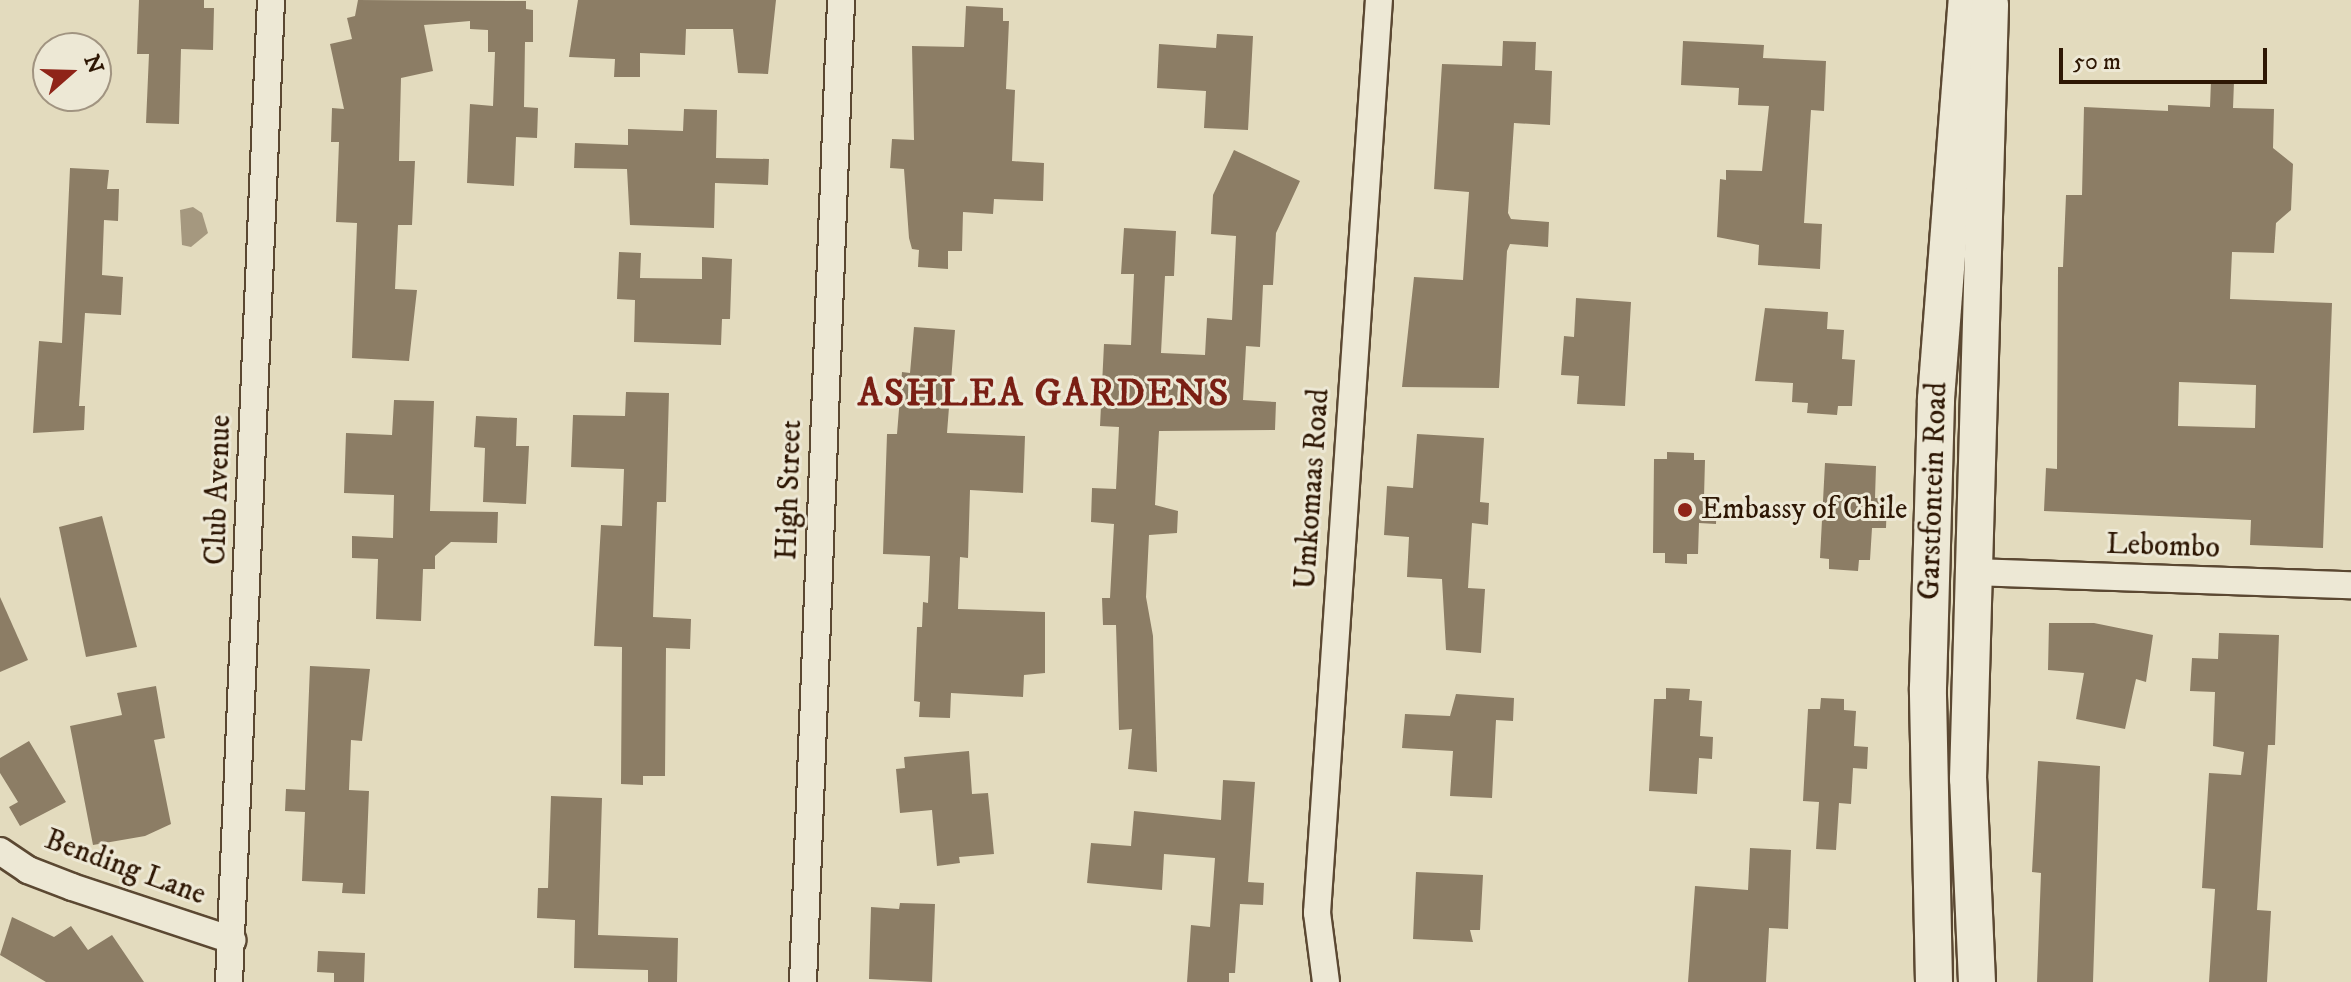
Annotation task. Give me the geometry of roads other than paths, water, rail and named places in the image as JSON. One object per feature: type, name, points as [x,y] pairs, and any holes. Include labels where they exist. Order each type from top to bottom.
[{"type":"main road","name":"Garstfontein Road","points":[[1934,982],[1928,688],[1935,414],[1967,0]]},
{"type":"main road","name":"Garstfontein Road","points":[[1977,982],[1968,779],[1991,0]]},
{"type":"street","name":"Club Avenue","points":[[229,982],[271,0]]},
{"type":"street","name":"High Street","points":[[803,982],[841,0]]},
{"type":"street","name":"Umkomaas Road","points":[[1326,982],[1317,913],[1379,0]]},
{"type":"street","name":"Lebombo","points":[[1972,572],[2351,585]]},
{"type":"street","name":"Bending Lane","points":[[0,851],[28,870],[72,887],[232,940]]},
{"type":"place","name":"Embassy of Chile","points":[[1685,510]]},
{"type":"district","name":"ASHLEA GARDENS","points":[[1044,395]]}]
